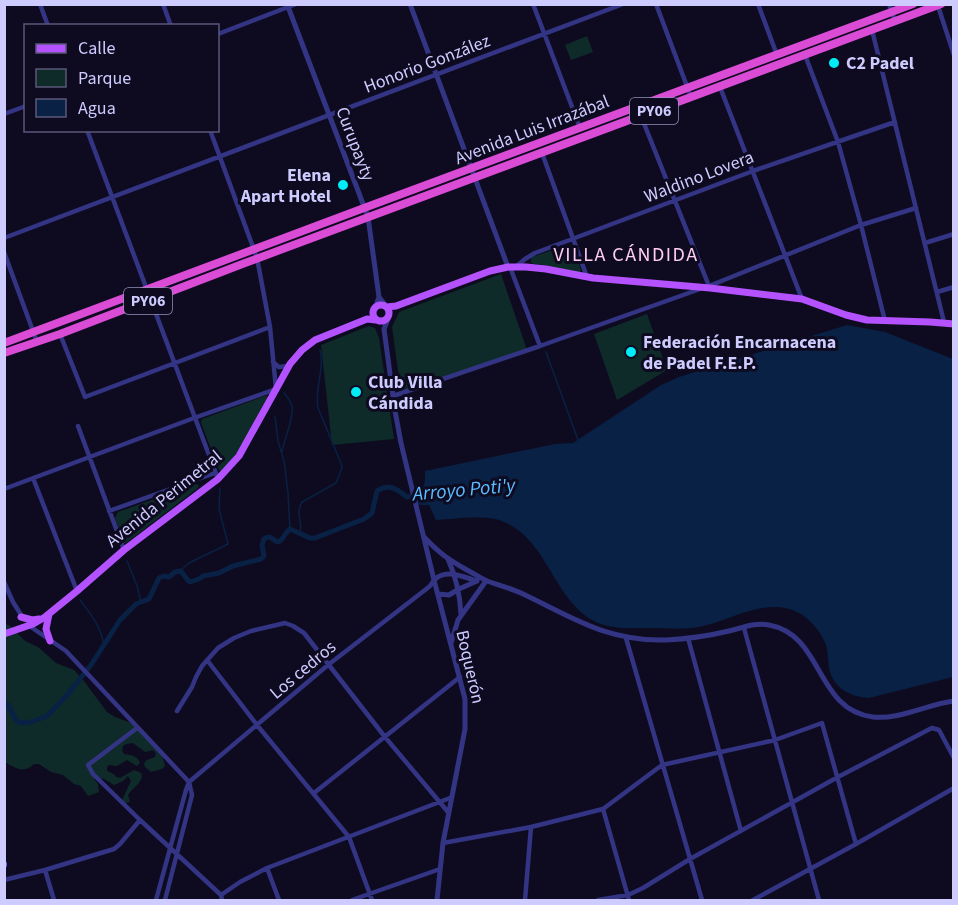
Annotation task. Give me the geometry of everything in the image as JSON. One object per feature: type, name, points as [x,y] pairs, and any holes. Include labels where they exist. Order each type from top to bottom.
[{"type":"highway","name":"Avenida Luis Irrazábal","points":[[364,208],[777,55],[890,9],[914,4]]},
{"type":"highway","name":"PY06","points":[[4,353],[939,5]]},
{"type":"highway","name":"PY06","points":[[4,344],[364,208]]},
{"type":"main road","name":"Avenida Perimetral","points":[[4,634],[30,626],[47,615],[239,456],[290,366],[302,350],[315,340],[367,319],[384,321],[388,311],[396,306],[490,271],[512,267],[546,269],[587,278],[707,287],[802,299],[867,320],[954,324]]},
{"type":"main road","name":"Avenida Perimetral","points":[[374,309],[380,305],[388,311]]},
{"type":"main road","points":[[367,319],[374,309]]},
{"type":"main road","points":[[374,309],[374,316],[378,321]]},
{"type":"main road","points":[[12,631],[20,616],[33,620],[47,615],[46,629],[50,641]]},
{"type":"street","points":[[40,4],[47,24]]},
{"type":"street","points":[[163,4],[170,24]]},
{"type":"street","points":[[219,34],[296,4]]},
{"type":"street","points":[[410,4],[471,169],[512,267],[540,346]]},
{"type":"street","points":[[533,4],[583,137]]},
{"type":"street","name":"Honorio González","points":[[4,238],[623,4]]},
{"type":"street","points":[[656,4],[691,98]]},
{"type":"street","points":[[758,4],[780,64]]},
{"type":"street","points":[[939,5],[954,55]]},
{"type":"street","name":"Curupayty","points":[[288,6],[368,217],[380,297],[388,311]]},
{"type":"street","points":[[890,9],[895,21]]},
{"type":"street","points":[[872,30],[944,322]]},
{"type":"street","points":[[806,55],[838,142],[885,321]]},
{"type":"street","points":[[720,87],[802,299]]},
{"type":"street","points":[[4,114],[24,107]]},
{"type":"street","points":[[641,116],[707,287]]},
{"type":"street","name":"Waldino Lovera","points":[[512,267],[535,253],[753,171],[895,122]]},
{"type":"street","points":[[88,132],[216,476],[109,511]]},
{"type":"street","points":[[4,489],[276,389],[270,327],[257,258],[211,132]]},
{"type":"street","points":[[542,153],[587,278]]},
{"type":"street","points":[[388,311],[384,329],[393,396],[707,287],[861,225],[916,208]]},
{"type":"street","points":[[925,243],[954,234]]},
{"type":"street","points":[[4,252],[37,342]]},
{"type":"street","points":[[937,292],[954,286]]},
{"type":"street","points":[[374,309],[380,297]]},
{"type":"street","points":[[378,321],[384,329]]},
{"type":"street","points":[[60,334],[85,396],[270,327]]},
{"type":"street","points":[[273,362],[279,367],[290,366]]},
{"type":"street","name":"Boquerón","points":[[393,396],[397,424],[418,513],[465,699],[465,729],[450,798],[437,900]]},
{"type":"street","points":[[78,426],[124,550]]},
{"type":"street","points":[[33,478],[77,591]]},
{"type":"street","points":[[424,537],[448,559],[486,581],[525,595],[585,625],[626,638],[640,640],[688,638],[758,624],[768,624],[784,629],[805,647],[836,698],[858,712],[874,717],[894,715],[954,701]]},
{"type":"street","points":[[448,559],[459,589],[461,615]]},
{"type":"street","points":[[434,580],[443,573],[486,581]]},
{"type":"street","name":"Los cedros","points":[[189,782],[328,665],[430,586],[434,580]]},
{"type":"street","points":[[438,594],[449,595],[477,581]]},
{"type":"street","points":[[450,645],[461,615],[486,581]]},
{"type":"street","points":[[4,582],[20,616],[50,641],[63,648],[189,782],[192,795],[165,900]]},
{"type":"street","points":[[177,711],[202,666],[218,648],[250,631],[285,623],[304,633],[385,737],[448,812]]},
{"type":"street","points":[[744,628],[819,900]]},
{"type":"street","points":[[626,638],[702,900]]},
{"type":"street","points":[[688,638],[741,831]]},
{"type":"street","points":[[207,660],[349,837],[372,900]]},
{"type":"street","points":[[314,793],[460,677]]},
{"type":"street","points":[[443,843],[531,827],[603,809],[662,765],[775,740],[822,723],[856,844]]},
{"type":"street","points":[[136,728],[88,765],[93,774],[222,898],[240,882],[267,868],[450,798]]},
{"type":"street","points":[[598,900],[628,898],[690,859],[928,729],[939,730],[954,758]]},
{"type":"street","points":[[156,900],[189,782]]},
{"type":"street","points":[[753,900],[953,790]]},
{"type":"street","points":[[603,809],[628,898]]},
{"type":"street","points":[[4,880],[114,849],[140,820]]},
{"type":"street","points":[[525,900],[531,827]]},
{"type":"street","points":[[267,868],[279,900]]},
{"type":"street","points":[[45,870],[54,900]]},
{"type":"street","points":[[352,900],[440,870]]},
{"type":"green space","points":[[587,36],[593,52],[571,60],[565,45]]},
{"type":"green space","points":[[568,245],[573,246],[580,273],[531,263],[532,257]]},
{"type":"green space","points":[[501,274],[527,350],[401,392],[392,327],[399,312]]},
{"type":"green space","name":"Federación Encarnacena de Padel F.E.P.","points":[[647,314],[667,370],[617,400],[594,334]]},
{"type":"green space","name":"Club Villa Cándida","points":[[369,326],[375,328],[379,338],[394,439],[332,445],[321,345]]},
{"type":"green space","points":[[265,396],[267,398],[241,446],[222,471],[219,470],[201,423],[202,419]]},
{"type":"green space","points":[[196,484],[199,485],[198,488],[123,543],[115,518],[118,512]]},
{"type":"green space","points":[[4,624],[9,625],[25,641],[38,647],[56,663],[74,670],[107,712],[131,723],[162,755],[165,766],[151,772],[144,763],[155,757],[156,753],[153,750],[145,752],[133,743],[126,744],[122,750],[124,754],[135,757],[140,763],[137,766],[127,760],[117,766],[107,767],[107,771],[120,778],[134,770],[141,773],[140,781],[128,795],[130,802],[124,803],[122,800],[131,781],[128,776],[114,785],[95,777],[99,792],[88,796],[81,786],[39,764],[23,769],[5,762]]},
{"type":"water","points":[[847,325],[885,332],[953,359],[953,677],[869,698],[855,696],[843,690],[834,681],[829,668],[826,645],[811,622],[791,610],[778,607],[752,610],[693,628],[608,626],[590,618],[575,606],[531,542],[517,529],[499,520],[485,518],[436,520],[429,505],[417,504],[407,497],[424,486],[425,471],[555,444],[573,443],[661,385],[679,377]]},
{"type":"waterway","points":[[300,533],[299,510],[302,502],[336,483],[342,468],[318,408],[320,350]]},
{"type":"waterway","points":[[546,352],[578,440]]},
{"type":"waterway","points":[[282,452],[292,412],[291,403],[284,393]]},
{"type":"waterway","points":[[275,417],[278,441],[284,461],[290,529]]},
{"type":"waterway","name":"Arroyo Poti'y","points":[[4,703],[8,705],[16,720],[21,723],[47,716],[91,665],[120,620],[136,604],[149,599],[159,578],[169,577],[180,571],[190,582],[233,566],[261,559],[264,556],[262,545],[264,539],[270,537],[278,542],[290,529],[315,538],[364,519],[372,513],[377,491],[385,487],[393,488],[407,497],[412,497]]},
{"type":"waterway","points":[[180,571],[189,563],[228,544],[219,509],[220,489]]},
{"type":"waterway","points":[[127,561],[141,602]]},
{"type":"waterway","points":[[80,600],[98,626],[104,645]]},
{"type":"place","name":"C2 Padel","points":[[834,63]]},
{"type":"place","name":"Elena Apart Hotel","points":[[343,185]]},
{"type":"place","name":"Federación Encarnacena de Padel F.E.P.","points":[[631,352]]},
{"type":"place","name":"Club Villa Cándida","points":[[356,392]]},
{"type":"district","name":"VILLA CÁNDIDA","points":[[626,255]]}]
